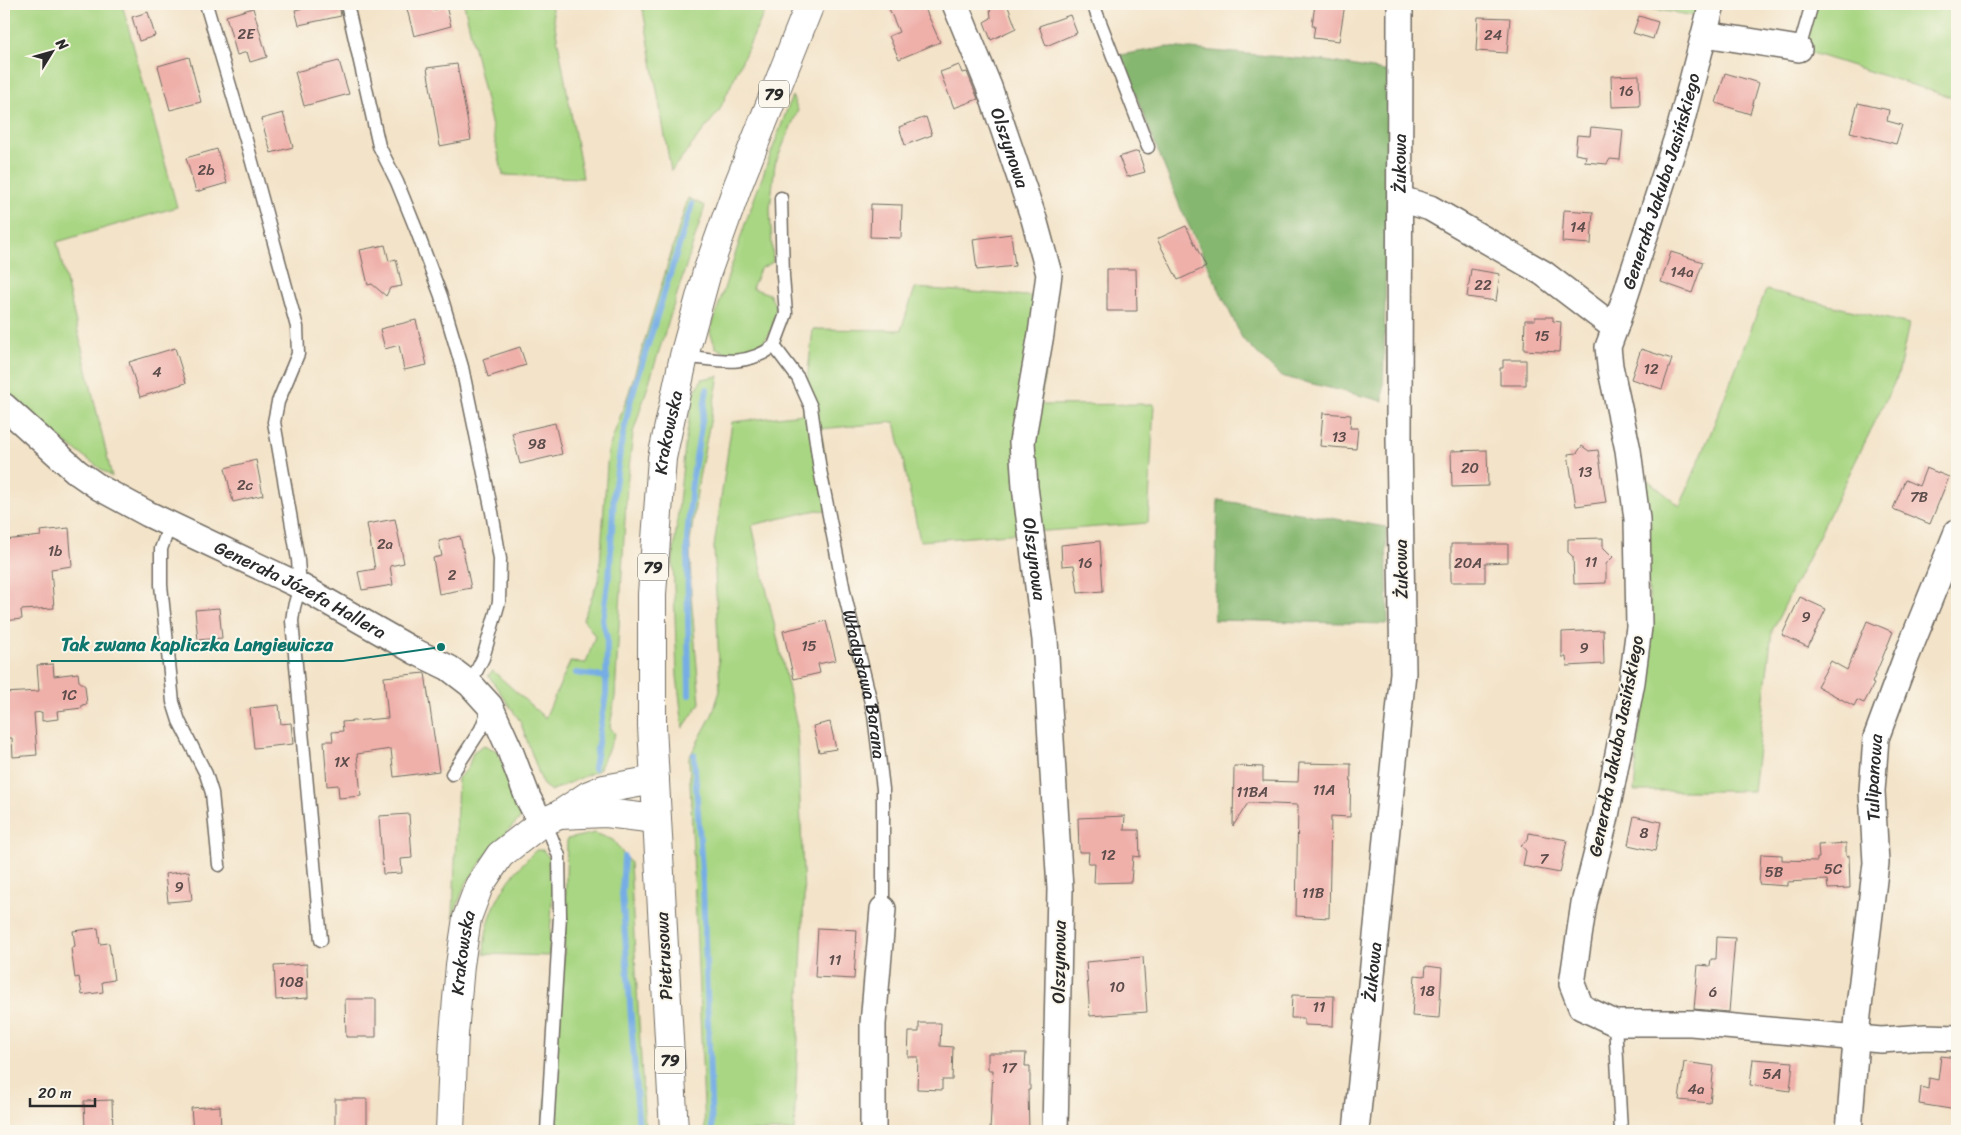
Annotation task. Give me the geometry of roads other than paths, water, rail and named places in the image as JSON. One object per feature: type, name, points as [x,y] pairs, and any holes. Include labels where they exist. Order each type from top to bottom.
[{"type":"main road","name":"Krakowska","points":[[450,1131],[460,966],[467,918],[479,886],[500,856],[550,819],[589,794],[604,789],[655,780],[652,726],[652,594],[662,458],[684,356],[707,272],[735,194],[810,4]]},
{"type":"main road","name":"Pietrusowa","points":[[655,780],[674,1131]]},
{"type":"main road","points":[[550,819],[606,813],[656,819]]},
{"type":"street","name":"Olszynowa","points":[[955,4],[989,87],[1034,219],[1049,274],[1041,334],[1022,442],[1025,487],[1045,640],[1060,889],[1055,1131]]},
{"type":"street","name":"Żukowa","points":[[1356,1131],[1403,673],[1399,439],[1400,4]]},
{"type":"street","name":"Generała Jakuba Jasińskiego","points":[[1712,4],[1679,131],[1608,347],[1610,366],[1628,450],[1637,519],[1639,627],[1632,682],[1605,821],[1584,903],[1572,984],[1581,1007],[1614,1023],[1691,1023],[1834,1037],[1857,1037]]},
{"type":"street","points":[[1705,34],[1799,49]]},
{"type":"street","points":[[1401,199],[1430,208],[1543,273],[1615,328]]},
{"type":"street","name":"Generała Józefa Hallera","points":[[4,406],[77,472],[100,488],[170,524],[300,586],[416,652],[449,668],[470,684],[490,706],[509,748],[528,798],[550,819]]},
{"type":"street","name":"Tulipanowa","points":[[1849,1131],[1876,863],[1872,791],[1876,738],[1905,660],[1957,532]]},
{"type":"street","name":"Władysława Barana","points":[[873,1131],[873,1024],[883,909]]},
{"type":"street","points":[[1857,1037],[1880,1040],[1926,1037],[1957,1038]]},
{"type":"lane","points":[[206,4],[246,140],[297,327],[298,354],[278,402],[274,422],[298,560],[300,586],[292,621],[322,940]]},
{"type":"lane","points":[[347,4],[379,146],[397,182],[416,228],[441,296],[462,367],[492,512],[500,559],[499,602],[483,658],[470,684]]},
{"type":"lane","points":[[1093,4],[1148,147]]},
{"type":"lane","points":[[1799,49],[1812,4]]},
{"type":"lane","points":[[684,356],[727,361],[746,360],[763,354],[774,346],[786,314],[781,198]]},
{"type":"lane","name":"Władysława Barana","points":[[774,346],[798,378],[811,407],[820,470],[845,596],[874,715],[883,789],[883,909]]},
{"type":"lane","points":[[170,524],[161,549],[161,585],[173,702],[179,721],[206,774],[212,793],[219,865]]},
{"type":"lane","points":[[452,774],[481,729],[490,706]]},
{"type":"lane","points":[[546,1131],[560,916],[559,856],[551,836],[550,819]]},
{"type":"lane","points":[[1614,1023],[1622,1131]]},
{"type":"waterway","points":[[594,768],[606,694],[607,638],[603,621],[610,567],[614,492],[621,445],[630,402],[692,204]]},
{"type":"waterway","points":[[689,695],[687,539],[692,482],[707,389]]},
{"type":"waterway","points":[[576,673],[607,677]]},
{"type":"waterway","points":[[694,755],[703,885],[712,1131]]},
{"type":"waterway","points":[[624,857],[622,893],[639,1131]]},
{"type":"place","name":"Tak zwana kapliczka Langiewicza","points":[[441,647]]}]
